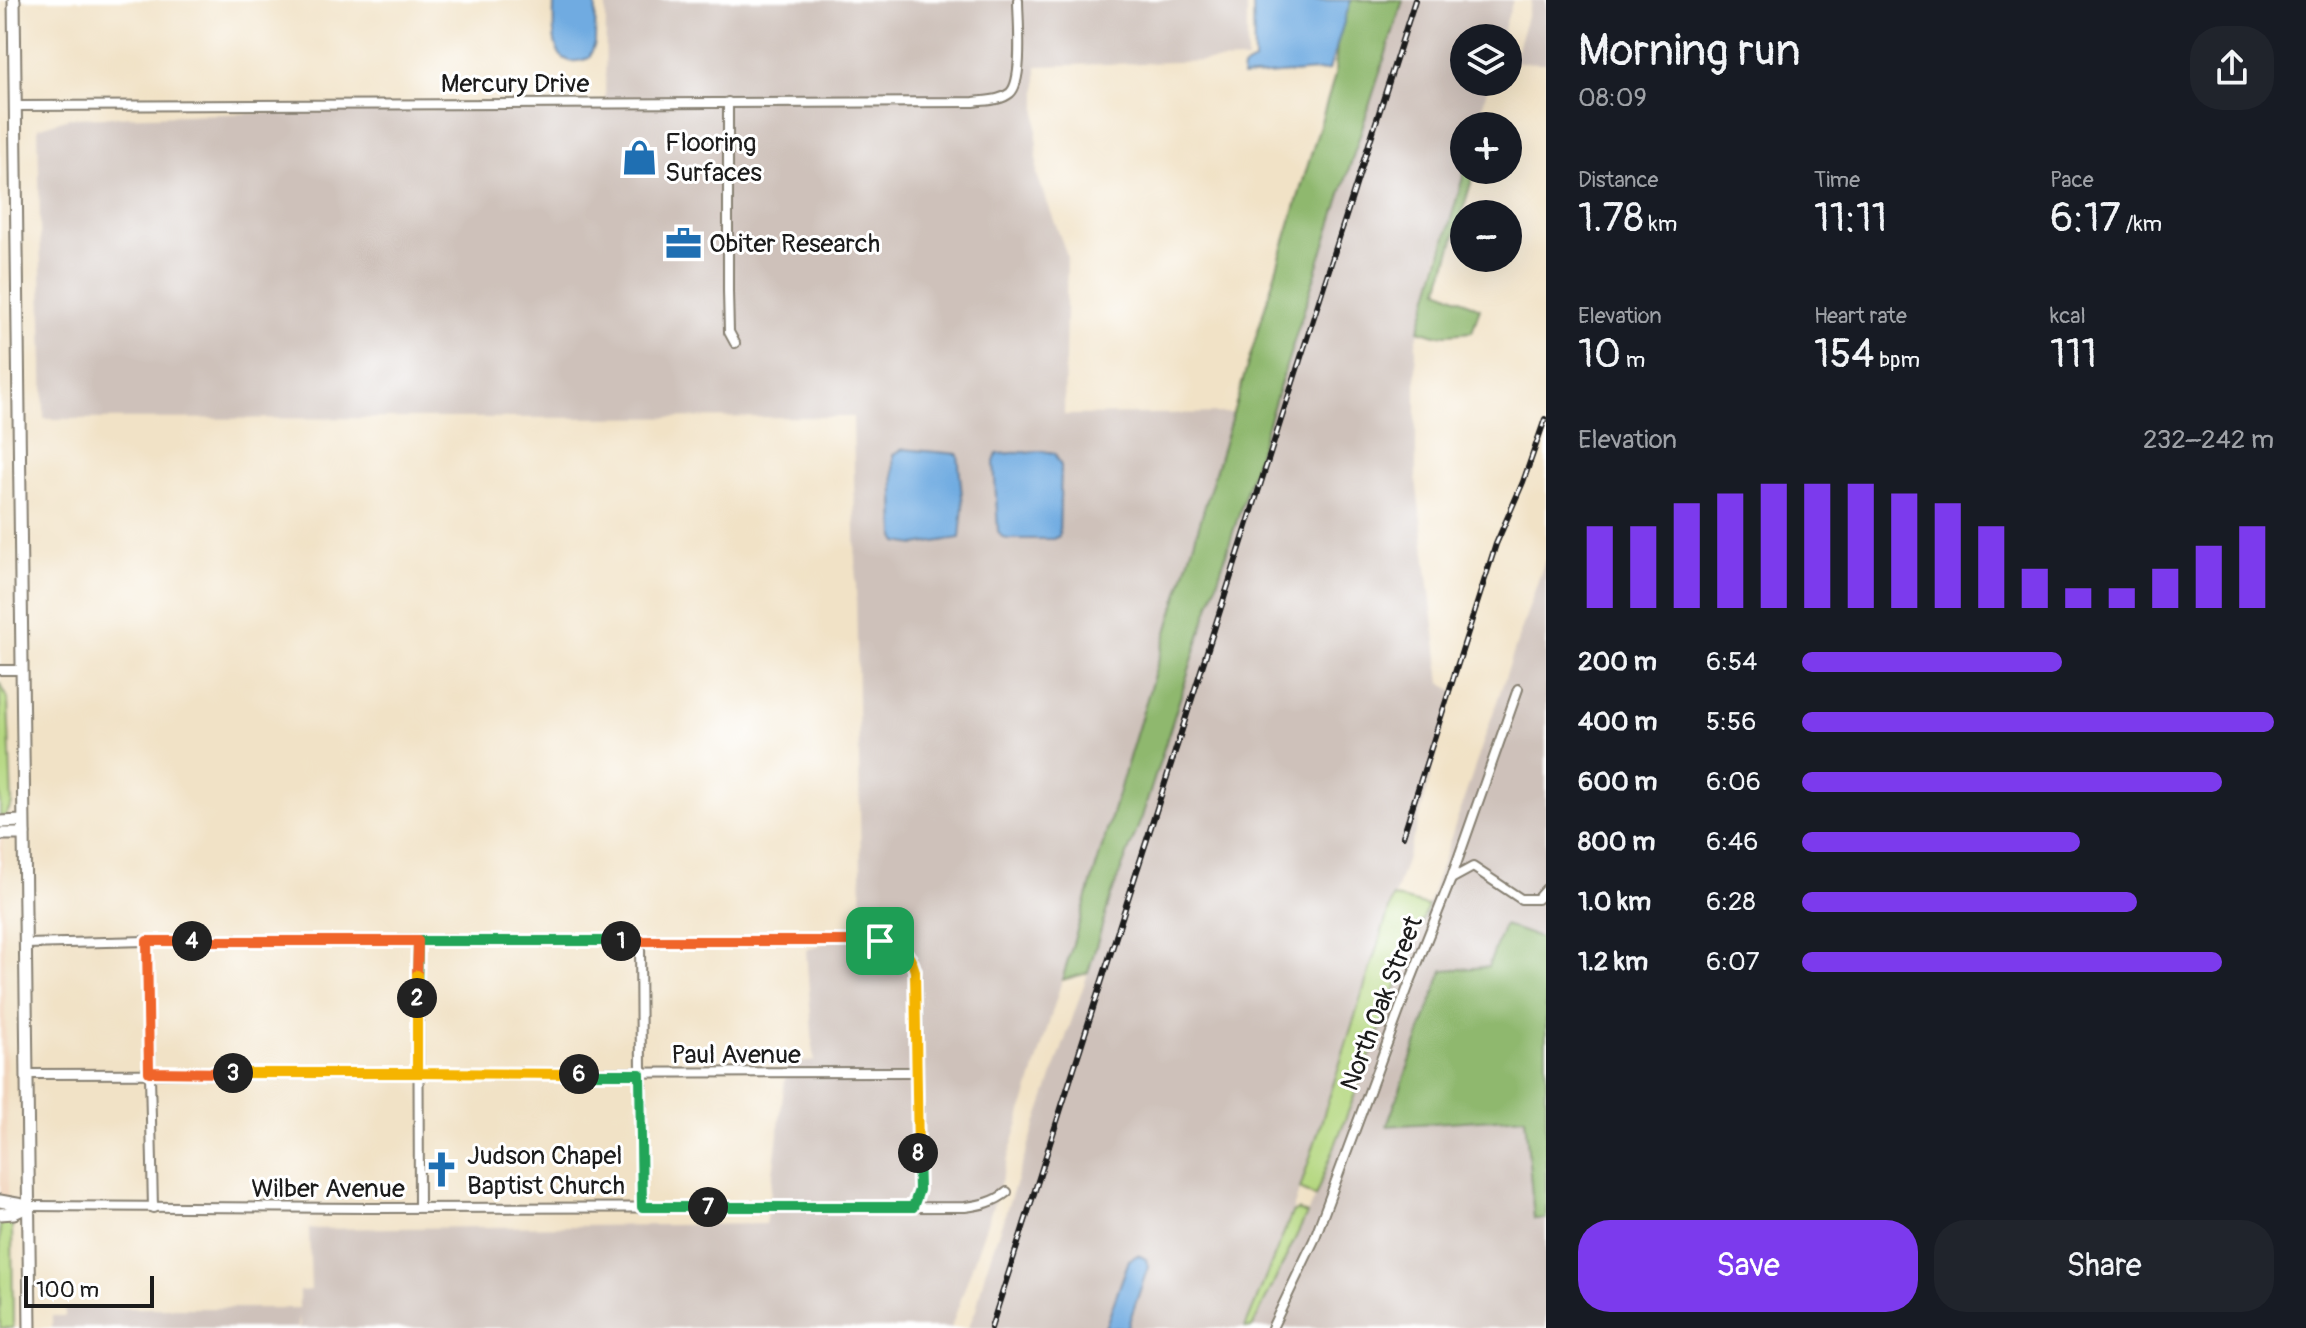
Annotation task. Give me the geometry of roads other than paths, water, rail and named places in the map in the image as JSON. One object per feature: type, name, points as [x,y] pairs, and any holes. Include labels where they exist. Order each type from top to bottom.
[{"type":"main road","points":[[14,0],[30,1328]]},
{"type":"main road","points":[[0,822],[24,827]]},
{"type":"main road","points":[[0,834],[24,827]]},
{"type":"main road","points":[[0,1201],[29,1206]]},
{"type":"main road","points":[[0,1214],[14,1213],[29,1206]]},
{"type":"street","name":"Mercury Drive","points":[[15,106],[974,102],[1000,98],[1013,91],[1018,78],[1018,0]]},
{"type":"street","points":[[728,102],[729,332],[735,343]]},
{"type":"street","points":[[0,670],[21,670]]},
{"type":"street","name":"North Oak Street","points":[[1272,1328],[1314,1240],[1451,879],[1518,689]]},
{"type":"street","points":[[1451,879],[1473,867],[1521,899],[1537,899],[1546,889]]},
{"type":"street","points":[[25,944],[147,941],[880,941],[904,949],[912,960],[917,978],[919,1190],[913,1207]]},
{"type":"street","points":[[147,941],[153,1208]]},
{"type":"street","points":[[418,941],[419,1207]]},
{"type":"street","points":[[640,941],[642,1207]]},
{"type":"street","name":"Paul Avenue","points":[[27,1074],[918,1072]]},
{"type":"street","name":"Wilber Avenue","points":[[29,1206],[913,1207],[978,1205],[999,1199],[1007,1192]]},
{"type":"water","points":[[554,0],[596,0],[595,44],[589,58],[575,61],[559,54],[554,34]]},
{"type":"water","points":[[1253,0],[1351,0],[1329,70],[1242,77],[1243,68],[1254,62]]},
{"type":"water","points":[[903,449],[958,454],[963,507],[960,538],[916,545],[898,542],[895,537],[893,455]]},
{"type":"water","points":[[1055,453],[1061,466],[1059,536],[1053,539],[1002,537],[998,531],[994,462],[997,454]]},
{"type":"water","points":[[1138,1255],[1146,1259],[1148,1267],[1127,1328],[1105,1328],[1129,1260]]},
{"type":"railway","points":[[991,1328],[1415,0]]},
{"type":"railway","points":[[1403,836],[1496,544],[1523,482],[1545,419]]},
{"type":"place","name":"Flooring Surfaces","points":[[639,157]]},
{"type":"place","name":"Obiter Research","points":[[683,243]]},
{"type":"place","name":"Judson Chapel Baptist Church","points":[[441,1170]]}]
